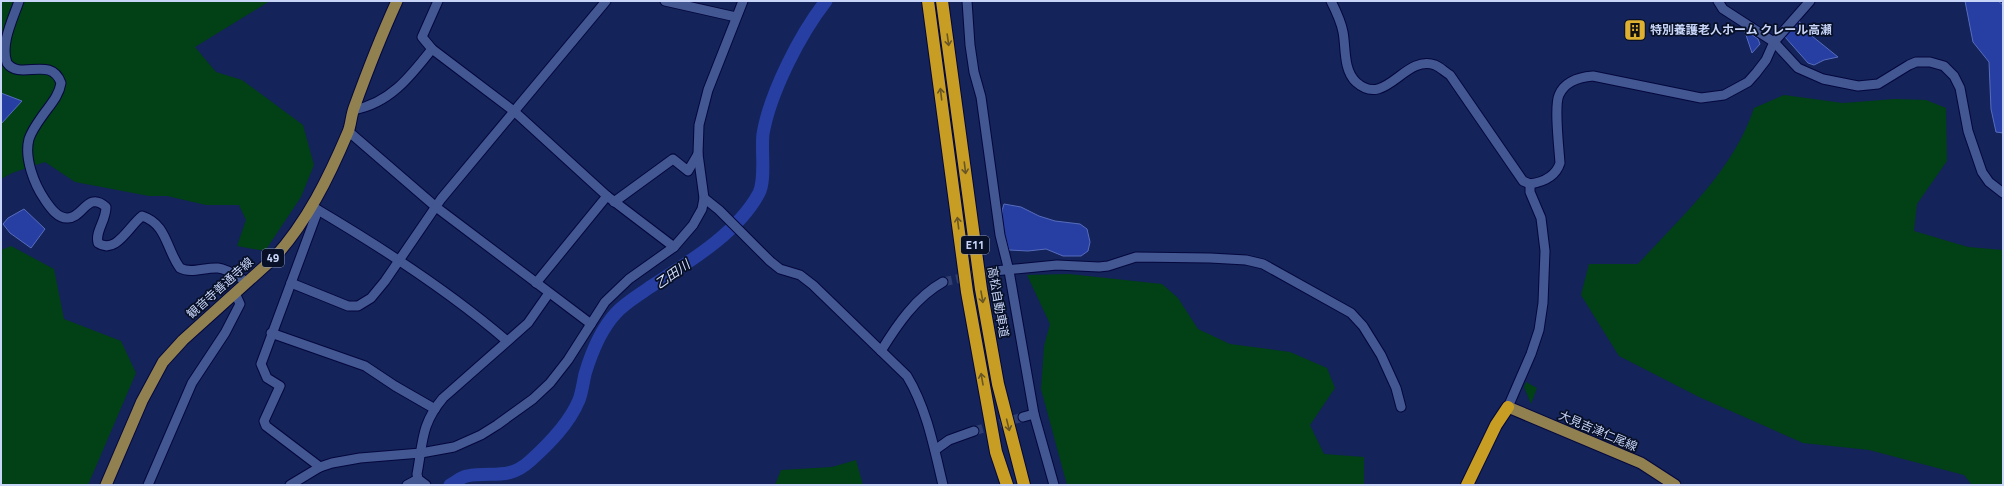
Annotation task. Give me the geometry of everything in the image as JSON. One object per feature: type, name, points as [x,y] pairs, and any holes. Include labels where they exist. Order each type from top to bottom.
[{"type":"highway","name":"E11","points":[[928,1],[966,292],[996,452],[1007,485]]},
{"type":"highway","name":"高松自動車道","points":[[942,1],[980,289],[998,384],[1024,485]]},
{"type":"highway","points":[[1467,485],[1496,425],[1508,407]]},
{"type":"highway","points":[[1474,485],[1508,407]]},
{"type":"main road","name":"観音寺善通寺線","points":[[106,485],[142,401],[163,362],[182,340],[247,282],[287,243],[315,208],[348,131],[353,110],[397,1]]},
{"type":"main road","name":"大見吉津仁尾線","points":[[1508,407],[1641,463],[1675,485]]},
{"type":"street","points":[[19,1],[2,46],[7,63],[21,70],[39,69],[51,71],[56,74],[61,83],[55,99],[34,127],[29,139],[28,154],[31,168],[40,192],[48,205],[54,212],[68,218],[74,217],[87,205],[100,202],[106,208],[105,218],[96,238],[98,243],[107,246],[113,245],[119,240],[134,222],[142,216],[150,219],[164,234],[180,268],[184,270],[224,269],[247,282]]},
{"type":"street","points":[[438,1],[422,37],[432,49],[515,112],[611,199],[674,247]]},
{"type":"street","points":[[291,283],[348,306],[358,306],[371,298],[441,199],[606,1]]},
{"type":"street","points":[[290,485],[320,467],[360,458],[421,453],[454,447],[481,435],[528,403],[550,383],[568,360],[605,302],[629,279],[674,247],[693,225],[702,209],[704,198],[698,154],[699,125],[708,90],[743,1]]},
{"type":"street","points":[[967,1],[973,64],[981,97],[1000,235],[1009,271],[1034,414],[1054,485]]},
{"type":"street","points":[[1331,1],[1343,32],[1349,72],[1355,81],[1371,89],[1382,88],[1396,80],[1405,70],[1424,64],[1434,65],[1450,75],[1523,181],[1530,184],[1547,179],[1558,168],[1560,163],[1559,95],[1570,83],[1583,77],[1593,76],[1701,98],[1712,98],[1724,95],[1748,82],[1766,60],[1774,42],[1810,1]]},
{"type":"street","points":[[1718,1],[1723,9],[1774,42],[1798,68],[1808,74],[1823,79],[1858,86],[1878,84],[1909,64],[1916,62],[1930,62],[1944,66],[1954,76],[1960,88],[1968,131],[1982,172],[1989,182],[2003,193]]},
{"type":"street","points":[[671,2],[736,17]]},
{"type":"street","points":[[353,110],[367,108],[393,93],[410,76],[432,49]]},
{"type":"street","points":[[348,131],[436,207],[497,251],[549,294],[591,324]]},
{"type":"street","points":[[536,283],[611,199],[673,159],[688,171],[698,154]]},
{"type":"street","points":[[1508,407],[1524,374],[1533,348],[1539,330],[1543,303],[1545,251],[1541,218],[1530,192],[1530,184]]},
{"type":"street","points":[[704,198],[719,210],[770,261],[780,269],[800,275],[813,285],[907,376],[914,388],[935,450],[943,485]]},
{"type":"street","points":[[320,467],[266,426],[264,421],[280,387],[267,378],[261,364],[271,333],[291,283],[315,208],[399,260],[473,312],[507,342]]},
{"type":"street","points":[[994,271],[1009,271],[1057,265],[1099,267],[1108,266],[1136,257],[1210,258],[1246,260],[1263,264],[1351,312],[1363,326],[1381,355],[1396,388],[1401,407]]},
{"type":"street","points":[[881,351],[895,329],[925,294],[943,282]]},
{"type":"street","points":[[148,485],[192,383],[225,334],[240,304],[235,293]]},
{"type":"street","points":[[426,485],[418,479],[417,474],[424,430],[435,409],[449,393],[528,323],[549,294]]},
{"type":"street","points":[[271,333],[365,366],[394,386],[435,409]]},
{"type":"street","points":[[1022,417],[1034,414]]},
{"type":"street","points":[[935,450],[949,440],[974,431]]},
{"type":"street","points":[[407,485],[418,479]]},
{"type":"green space","points":[[1,1],[270,1],[195,47],[216,72],[242,80],[303,125],[314,165],[301,197],[265,251],[237,246],[246,220],[239,205],[206,205],[167,196],[149,196],[75,182],[45,162],[12,173],[1,179],[1,124],[21,101],[1,93]]},
{"type":"green space","points":[[1784,95],[1843,103],[1895,99],[1926,100],[1946,108],[1947,161],[1917,204],[1914,231],[1968,247],[2003,250],[2003,485],[1972,485],[1964,475],[1869,450],[1803,443],[1699,397],[1619,356],[1581,295],[1589,264],[1638,264],[1705,192],[1720,172],[1745,131],[1754,108]]},
{"type":"green space","points":[[11,246],[54,269],[64,319],[121,341],[136,373],[88,485],[1,485],[1,250]]},
{"type":"green space","points":[[1069,274],[1162,284],[1178,298],[1198,329],[1230,344],[1290,352],[1327,368],[1335,388],[1310,425],[1324,454],[1364,457],[1364,485],[1067,485],[1041,389],[1044,346],[1050,324],[1027,275]]},
{"type":"green space","points":[[1526,382],[1537,388],[1531,404],[1524,387]]},
{"type":"green space","points":[[856,460],[863,485],[775,485],[781,470],[832,467]]},
{"type":"shaded area","points":[[1965,1],[1998,1],[2003,5],[2003,133],[1996,132],[1991,109],[1989,62],[1973,42]]},
{"type":"shaded area","points":[[1799,20],[1802,28],[1838,57],[1824,60],[1814,65],[1808,63],[1785,37]]},
{"type":"shaded area","points":[[1744,29],[1758,39],[1760,44],[1752,53]]},
{"type":"shaded area","points":[[1,93],[22,101],[1,124]]},
{"type":"shaded area","points":[[1004,204],[1021,207],[1039,216],[1055,221],[1080,224],[1087,229],[1090,242],[1088,251],[1081,256],[1063,256],[1046,249],[1028,251],[1009,250],[1002,221],[1002,210]]},
{"type":"shaded area","points":[[24,209],[45,229],[31,248],[10,233],[3,224],[8,218]]},
{"type":"waterway","name":"乙田川","points":[[450,485],[467,476],[500,474],[514,471],[530,461],[558,433],[575,409],[580,397],[585,374],[593,350],[601,334],[616,313],[632,299],[695,258],[725,234],[750,208],[761,187],[763,173],[763,134],[772,101],[787,64],[796,47],[826,1]]},
{"type":"tunnel","points":[[943,282],[994,271]]},
{"type":"tunnel","points":[[974,431],[1023,417]]},
{"type":"place","name":"特別養護老人ホーム クレール高瀬","points":[[1635,30]]}]
